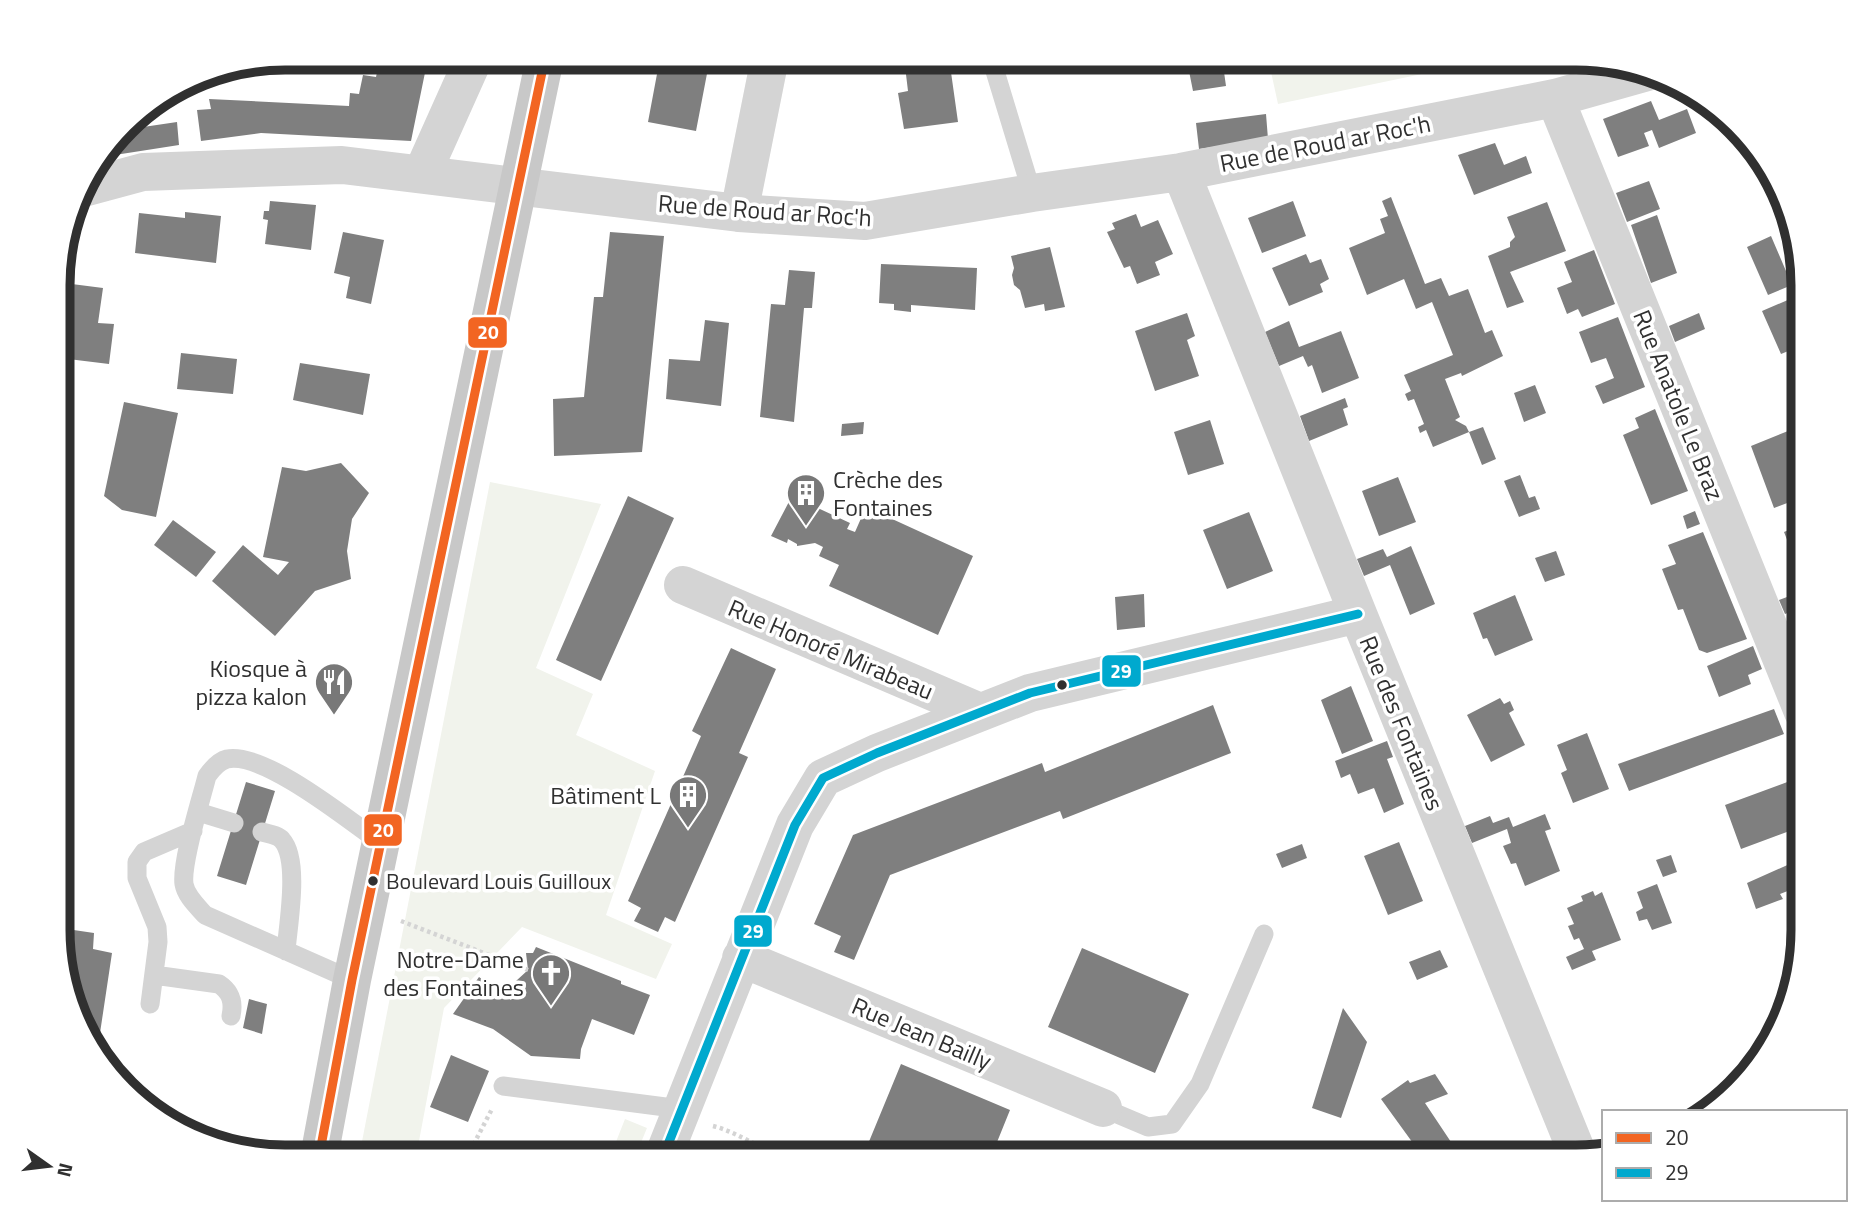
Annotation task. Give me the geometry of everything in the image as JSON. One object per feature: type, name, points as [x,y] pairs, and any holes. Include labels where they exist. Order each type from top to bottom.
[{"type":"main road","points":[[321,1145],[352,980],[543,70]]},
{"type":"street","points":[[422,174],[469,70]]},
{"type":"street","points":[[739,213],[769,70]]},
{"type":"street","name":"Rue de Roud ar Roc'h","points":[[95,185],[143,172],[342,165],[739,213],[865,221],[1181,172],[1555,98],[1631,77]]},
{"type":"street","name":"Rue Anatole Le Braz","points":[[1555,98],[1791,682]]},
{"type":"street","name":"Rue des Fontaines","points":[[1181,172],[1357,614],[1574,1145]]},
{"type":"street","name":"Rue Honoré Mirabeau","points":[[683,585],[980,712]]},
{"type":"street","points":[[668,1145],[795,825],[823,778],[877,753],[1030,693],[1357,614]]},
{"type":"street","name":"Rue Jean Bailly","points":[[741,958],[1103,1108]]},
{"type":"lane","points":[[995,70],[1032,193]]},
{"type":"lane","points":[[352,980],[205,915],[192,901],[184,886],[184,870],[207,776],[216,765],[228,759],[239,760],[286,776],[381,843]]},
{"type":"lane","points":[[150,1004],[158,942],[157,927],[137,878],[137,862],[144,852],[196,822],[233,823]]},
{"type":"lane","points":[[262,832],[280,838],[285,843],[290,858],[286,951]]},
{"type":"lane","points":[[1103,1108],[1148,1127],[1172,1124],[1200,1084],[1264,934]]},
{"type":"lane","points":[[154,975],[219,984],[225,988],[232,1001],[232,1016]]},
{"type":"lane","points":[[503,1086],[680,1114]]},
{"type":"path","points":[[368,908],[528,970]]},
{"type":"path","points":[[473,1145],[503,1086]]},
{"type":"path","points":[[680,1114],[724,1129],[754,1145]]},
{"type":"shaded area","points":[[1271,70],[1441,70],[1278,104]]},
{"type":"shaded area","points":[[490,482],[601,504],[536,668],[593,694],[576,735],[655,771],[606,915],[672,944],[656,979],[522,927],[444,1008],[418,1145],[361,1145]]},
{"type":"shaded area","points":[[625,1119],[647,1128],[640,1145],[615,1145]]},
{"type":"building","points":[[377,70],[426,70],[411,141],[261,133],[201,141],[197,110],[211,109],[209,99],[349,106],[350,93],[359,94],[363,75],[376,77]]},
{"type":"building","points":[[658,70],[708,70],[696,131],[648,122]]},
{"type":"building","points":[[905,70],[951,70],[958,122],[904,129],[898,93],[908,91]]},
{"type":"building","points":[[1224,70],[1226,86],[1193,91],[1189,71],[1182,71]]},
{"type":"building","points":[[1651,101],[1659,120],[1687,109],[1696,133],[1659,148],[1652,130],[1644,133],[1649,146],[1618,157],[1603,119]]},
{"type":"building","points":[[1266,114],[1268,139],[1199,149],[1196,123]]},
{"type":"building","points":[[177,122],[179,145],[114,155],[138,128]]},
{"type":"building","points":[[1495,143],[1504,165],[1526,156],[1532,173],[1474,195],[1458,155]]},
{"type":"building","points":[[1649,181],[1660,209],[1627,222],[1616,193]]},
{"type":"building","points":[[1391,197],[1425,284],[1441,278],[1449,296],[1468,289],[1485,333],[1492,330],[1503,356],[1462,376],[1461,373],[1445,379],[1460,417],[1455,420],[1466,426],[1469,432],[1433,447],[1426,430],[1420,433],[1418,427],[1424,424],[1414,399],[1408,401],[1405,394],[1411,391],[1404,375],[1453,355],[1432,302],[1416,309],[1404,279],[1367,295],[1349,248],[1385,233],[1380,219],[1388,216],[1382,201]]},
{"type":"building","points":[[270,201],[316,205],[311,250],[265,244],[268,220],[263,219],[264,211],[269,211]]},
{"type":"building","points":[[1293,201],[1306,236],[1262,253],[1248,218]]},
{"type":"building","points":[[1547,202],[1566,251],[1510,272],[1524,302],[1507,308],[1488,256],[1510,247],[1510,242],[1515,237],[1507,217]]},
{"type":"building","points":[[185,212],[221,216],[216,263],[135,253],[139,213],[185,218]]},
{"type":"building","points":[[1136,214],[1141,227],[1158,220],[1173,254],[1155,262],[1160,275],[1137,284],[1130,266],[1124,268],[1107,232],[1115,229],[1112,223]]},
{"type":"building","points":[[1657,215],[1677,273],[1651,283],[1631,225]]},
{"type":"building","points":[[343,232],[384,240],[371,304],[346,298],[350,277],[334,273]]},
{"type":"building","points":[[610,232],[664,236],[642,452],[554,456],[553,399],[584,397],[594,297],[603,297]]},
{"type":"building","points":[[1771,236],[1791,285],[1768,295],[1747,247]]},
{"type":"building","points":[[1050,247],[1065,307],[1045,311],[1044,304],[1025,308],[1020,290],[1014,285],[1011,256]]},
{"type":"building","points":[[1594,250],[1615,304],[1582,317],[1578,309],[1567,314],[1557,288],[1572,282],[1564,262]]},
{"type":"building","points":[[1306,254],[1310,263],[1321,259],[1329,279],[1320,284],[1323,292],[1289,306],[1272,268]]},
{"type":"building","points":[[881,264],[977,268],[975,310],[911,305],[911,312],[894,310],[894,304],[879,303]]},
{"type":"building","points":[[789,270],[815,272],[812,308],[804,308],[794,422],[760,417],[771,304],[785,305]]},
{"type":"building","points":[[70,284],[103,288],[98,323],[114,324],[109,364],[70,359]]},
{"type":"building","points":[[1791,299],[1791,350],[1781,354],[1762,311]]},
{"type":"building","points":[[1187,313],[1195,336],[1187,340],[1199,376],[1155,391],[1135,331]]},
{"type":"building","points":[[1699,313],[1705,329],[1675,342],[1669,326]]},
{"type":"building","points":[[1618,317],[1645,387],[1603,404],[1595,386],[1614,378],[1606,358],[1591,363],[1579,332]]},
{"type":"building","points":[[705,320],[729,323],[721,406],[666,399],[669,359],[700,361]]},
{"type":"building","points":[[1289,321],[1299,347],[1341,331],[1359,378],[1322,393],[1312,365],[1308,367],[1303,356],[1279,366],[1265,332]]},
{"type":"building","points":[[181,353],[237,359],[233,394],[177,389]]},
{"type":"building","points":[[300,363],[370,374],[363,415],[293,400]]},
{"type":"building","points":[[1535,385],[1546,413],[1524,422],[1514,393]]},
{"type":"building","points":[[1345,398],[1348,407],[1343,409],[1348,425],[1309,441],[1300,416]]},
{"type":"building","points":[[124,402],[178,413],[156,517],[122,510],[104,496]]},
{"type":"building","points":[[1655,409],[1688,491],[1651,505],[1623,435],[1639,428],[1635,418]]},
{"type":"building","points":[[1210,420],[1224,464],[1188,475],[1174,432]]},
{"type":"building","points":[[864,422],[863,434],[841,436],[842,424]]},
{"type":"building","points":[[1483,427],[1496,459],[1482,465],[1469,432]]},
{"type":"building","points":[[1791,430],[1791,502],[1774,508],[1751,446]]},
{"type":"building","points":[[341,463],[369,493],[352,519],[347,551],[351,579],[315,591],[275,636],[212,581],[243,545],[278,575],[289,562],[263,557],[282,467],[306,471]]},
{"type":"building","points":[[1520,475],[1529,498],[1535,496],[1540,509],[1519,517],[1504,481]]},
{"type":"building","points":[[1398,477],[1416,522],[1379,536],[1362,491]]},
{"type":"building","points":[[628,496],[674,518],[601,681],[556,660]]},
{"type":"building","points":[[792,496],[850,523],[847,529],[855,532],[866,507],[973,556],[938,635],[829,586],[839,565],[819,556],[823,547],[815,543],[797,546],[788,539],[787,543],[771,536]]},
{"type":"building","points":[[1695,511],[1700,524],[1687,529],[1683,516]]},
{"type":"building","points":[[1249,512],[1273,571],[1227,589],[1203,530]]},
{"type":"building","points":[[173,520],[216,552],[196,577],[154,545]]},
{"type":"building","points":[[1791,529],[1791,550],[1784,532]]},
{"type":"building","points":[[1703,532],[1747,639],[1707,653],[1699,650],[1683,609],[1678,610],[1662,569],[1676,564],[1668,545]]},
{"type":"building","points":[[1411,546],[1435,604],[1410,615],[1390,565],[1364,576],[1357,559],[1383,549],[1387,557]]},
{"type":"building","points":[[1556,551],[1565,575],[1545,582],[1535,558]]},
{"type":"building","points":[[1144,594],[1145,627],[1117,630],[1115,597]]},
{"type":"building","points":[[1515,595],[1533,640],[1495,656],[1487,638],[1483,639],[1473,613]]},
{"type":"building","points":[[1791,596],[1791,612],[1785,614],[1779,600]]},
{"type":"building","points":[[1753,646],[1762,669],[1748,675],[1751,684],[1719,697],[1707,666]]},
{"type":"building","name":"Bâtiment L","points":[[731,648],[776,669],[739,753],[748,757],[675,922],[665,917],[658,932],[634,921],[641,908],[628,901],[701,736],[692,731]]},
{"type":"building","points":[[1351,686],[1373,741],[1342,754],[1321,700]]},
{"type":"building","points":[[1500,698],[1504,704],[1510,701],[1514,710],[1509,713],[1525,745],[1491,762],[1467,715]]},
{"type":"building","points":[[1213,705],[1231,753],[1063,819],[1060,811],[890,875],[854,960],[834,952],[841,936],[814,924],[853,835],[1042,763],[1045,772]]},
{"type":"building","points":[[1774,709],[1784,734],[1629,791],[1618,764]]},
{"type":"building","points":[[1587,733],[1609,789],[1573,803],[1561,773],[1567,770],[1557,745]]},
{"type":"building","points":[[1387,741],[1393,757],[1387,759],[1404,804],[1384,813],[1374,788],[1358,794],[1350,774],[1341,778],[1335,761]]},
{"type":"building","points":[[1790,781],[1791,830],[1741,849],[1725,805]]},
{"type":"building","points":[[246,782],[275,791],[246,885],[217,876]]},
{"type":"building","points":[[1545,814],[1551,829],[1545,831],[1560,871],[1525,886],[1516,863],[1511,864],[1503,846],[1511,843],[1507,829],[1472,843],[1465,826],[1490,816],[1493,823],[1509,817],[1513,827]]},
{"type":"building","points":[[1399,842],[1423,901],[1388,915],[1364,856]]},
{"type":"building","points":[[1302,844],[1307,858],[1282,868],[1276,854]]},
{"type":"building","points":[[1671,855],[1677,872],[1663,877],[1656,860]]},
{"type":"building","points":[[1791,863],[1791,890],[1780,894],[1783,899],[1756,909],[1747,883]]},
{"type":"building","points":[[1657,884],[1672,923],[1652,930],[1647,919],[1639,921],[1636,912],[1643,908],[1637,892]]},
{"type":"building","points":[[1593,891],[1595,896],[1602,892],[1621,940],[1592,951],[1596,960],[1572,970],[1566,957],[1584,949],[1579,938],[1574,940],[1568,926],[1574,924],[1567,908],[1583,901],[1581,896]]},
{"type":"building","points":[[70,929],[94,933],[93,949],[112,953],[99,1038],[77,986]]},
{"type":"building","name":"Notre-Dame des Fontaines","points":[[536,947],[650,995],[634,1035],[592,1019],[580,1059],[531,1056],[493,1029],[453,1014],[479,977],[511,1000],[521,984],[516,981],[528,970],[526,953],[533,953]]},
{"type":"building","points":[[1082,948],[1189,994],[1155,1073],[1048,1027]]},
{"type":"building","points":[[1440,950],[1448,967],[1417,980],[1409,962]]},
{"type":"building","points":[[249,999],[267,1004],[262,1034],[243,1028]]},
{"type":"building","points":[[1343,1008],[1367,1042],[1341,1118],[1312,1108]]},
{"type":"building","points":[[451,1055],[489,1071],[468,1122],[430,1107]]},
{"type":"building","points":[[901,1064],[1010,1110],[996,1145],[868,1144]]},
{"type":"building","points":[[1435,1074],[1448,1094],[1425,1103],[1453,1145],[1414,1145],[1381,1099],[1408,1080],[1410,1083]]},
{"type":"transit line","name":"20","points":[[321,1145],[352,980],[542,70]]},
{"type":"transit line","name":"29","points":[[668,1145],[795,825],[823,778],[877,753],[1030,693],[1358,614]]},
{"type":"place","name":"Crèche des Fontaines","points":[[806,527]]},
{"type":"place","name":"Kiosque à pizza kalon","points":[[334,716]]},
{"type":"place","name":"Bâtiment L","points":[[688,829]]},
{"type":"place","name":"Boulevard Louis Guilloux","points":[[373,881]]},
{"type":"place","name":"Notre-Dame des Fontaines","points":[[551,1007]]}]
